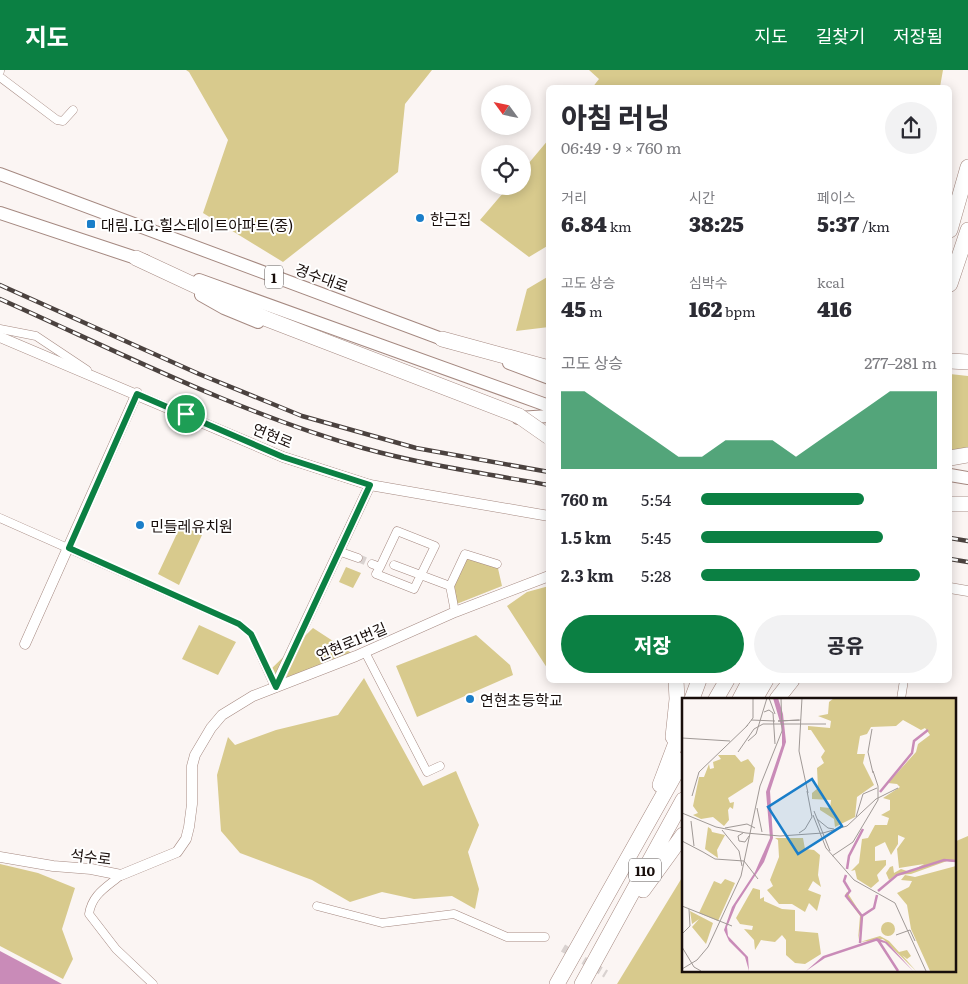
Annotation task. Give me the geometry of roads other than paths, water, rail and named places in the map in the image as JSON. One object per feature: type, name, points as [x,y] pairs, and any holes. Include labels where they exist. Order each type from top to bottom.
[{"type":"highway","points":[[952,196],[968,162]]},
{"type":"highway","points":[[952,223],[968,166]]},
{"type":"highway","points":[[952,278],[968,230]]},
{"type":"highway","points":[[136,258],[266,318],[519,416],[546,435]]},
{"type":"highway","points":[[442,339],[546,369]]},
{"type":"highway","points":[[952,362],[968,362]]},
{"type":"highway","points":[[952,458],[968,454]]},
{"type":"highway","points":[[952,460],[968,464]]},
{"type":"highway","points":[[952,504],[968,503]]},
{"type":"highway","points":[[663,780],[676,719],[676,683]]},
{"type":"highway","points":[[692,698],[698,683]]},
{"type":"highway","points":[[717,698],[725,683]]},
{"type":"highway","points":[[741,698],[748,683]]},
{"type":"highway","points":[[755,698],[764,683]]},
{"type":"highway","points":[[778,698],[790,683]]},
{"type":"highway","points":[[628,860],[663,780],[682,727]]},
{"type":"highway","name":"110","points":[[558,984],[682,762]]},
{"type":"highway","name":"110","points":[[582,984],[682,802]]},
{"type":"highway","points":[[607,940],[682,835]]},
{"type":"main road","name":"경수대로","points":[[0,174],[442,339]]},
{"type":"main road","name":"1","points":[[0,213],[136,258],[546,405]]},
{"type":"main road","points":[[136,258],[224,308],[267,326],[514,418],[546,416]]},
{"type":"main road","points":[[952,475],[968,478]]},
{"type":"main road","points":[[952,500],[968,503]]},
{"type":"street","points":[[0,77],[57,120],[63,121],[73,110]]},
{"type":"street","points":[[0,329],[27,334],[44,342],[107,384]]},
{"type":"street","name":"연현로","points":[[0,337],[283,457],[370,485],[546,515]]},
{"type":"street","points":[[40,355],[45,353],[44,342]]},
{"type":"street","points":[[25,644],[137,394]]},
{"type":"street","points":[[276,687],[370,485]]},
{"type":"street","points":[[0,518],[239,624],[251,634],[276,687]]},
{"type":"street","points":[[397,531],[435,546],[420,575],[414,589],[376,574],[376,565],[397,531]]},
{"type":"street","points":[[338,551],[358,558]]},
{"type":"street","points":[[455,612],[450,586],[465,554],[497,564]]},
{"type":"street","points":[[394,565],[450,586]]},
{"type":"street","name":"연현로1번길","points":[[121,875],[177,852],[186,839],[192,804],[192,766],[195,755],[211,728],[222,715],[253,696],[365,652],[455,612],[546,577]]},
{"type":"street","points":[[952,588],[968,591]]},
{"type":"street","points":[[365,652],[427,772],[440,766]]},
{"type":"street","points":[[901,698],[904,683]]},
{"type":"street","name":"석수로","points":[[0,857],[121,875]]},
{"type":"street","name":"석수로","points":[[121,875],[95,896],[89,914],[116,948],[153,984]]},
{"type":"street","points":[[318,906],[382,923],[454,914],[507,937],[545,937]]},
{"type":"tunnel","points":[[358,558],[372,564]]},
{"type":"tunnel","points":[[563,948],[606,974]]},
{"type":"railway","points":[[0,285],[199,374],[302,416],[416,448],[546,471]]},
{"type":"railway","points":[[0,299],[179,380],[316,434],[409,459],[546,484]]},
{"type":"railway","points":[[952,538],[968,541]]},
{"type":"railway","points":[[952,559],[968,562]]},
{"type":"place","name":"한근집","points":[[420,218]]},
{"type":"place","name":"대림.LG.힐스테이트아파트(중)","points":[[91,224]]},
{"type":"place","name":"민들레유치원","points":[[140,525]]},
{"type":"place","name":"연현초등학교","points":[[470,699]]}]
